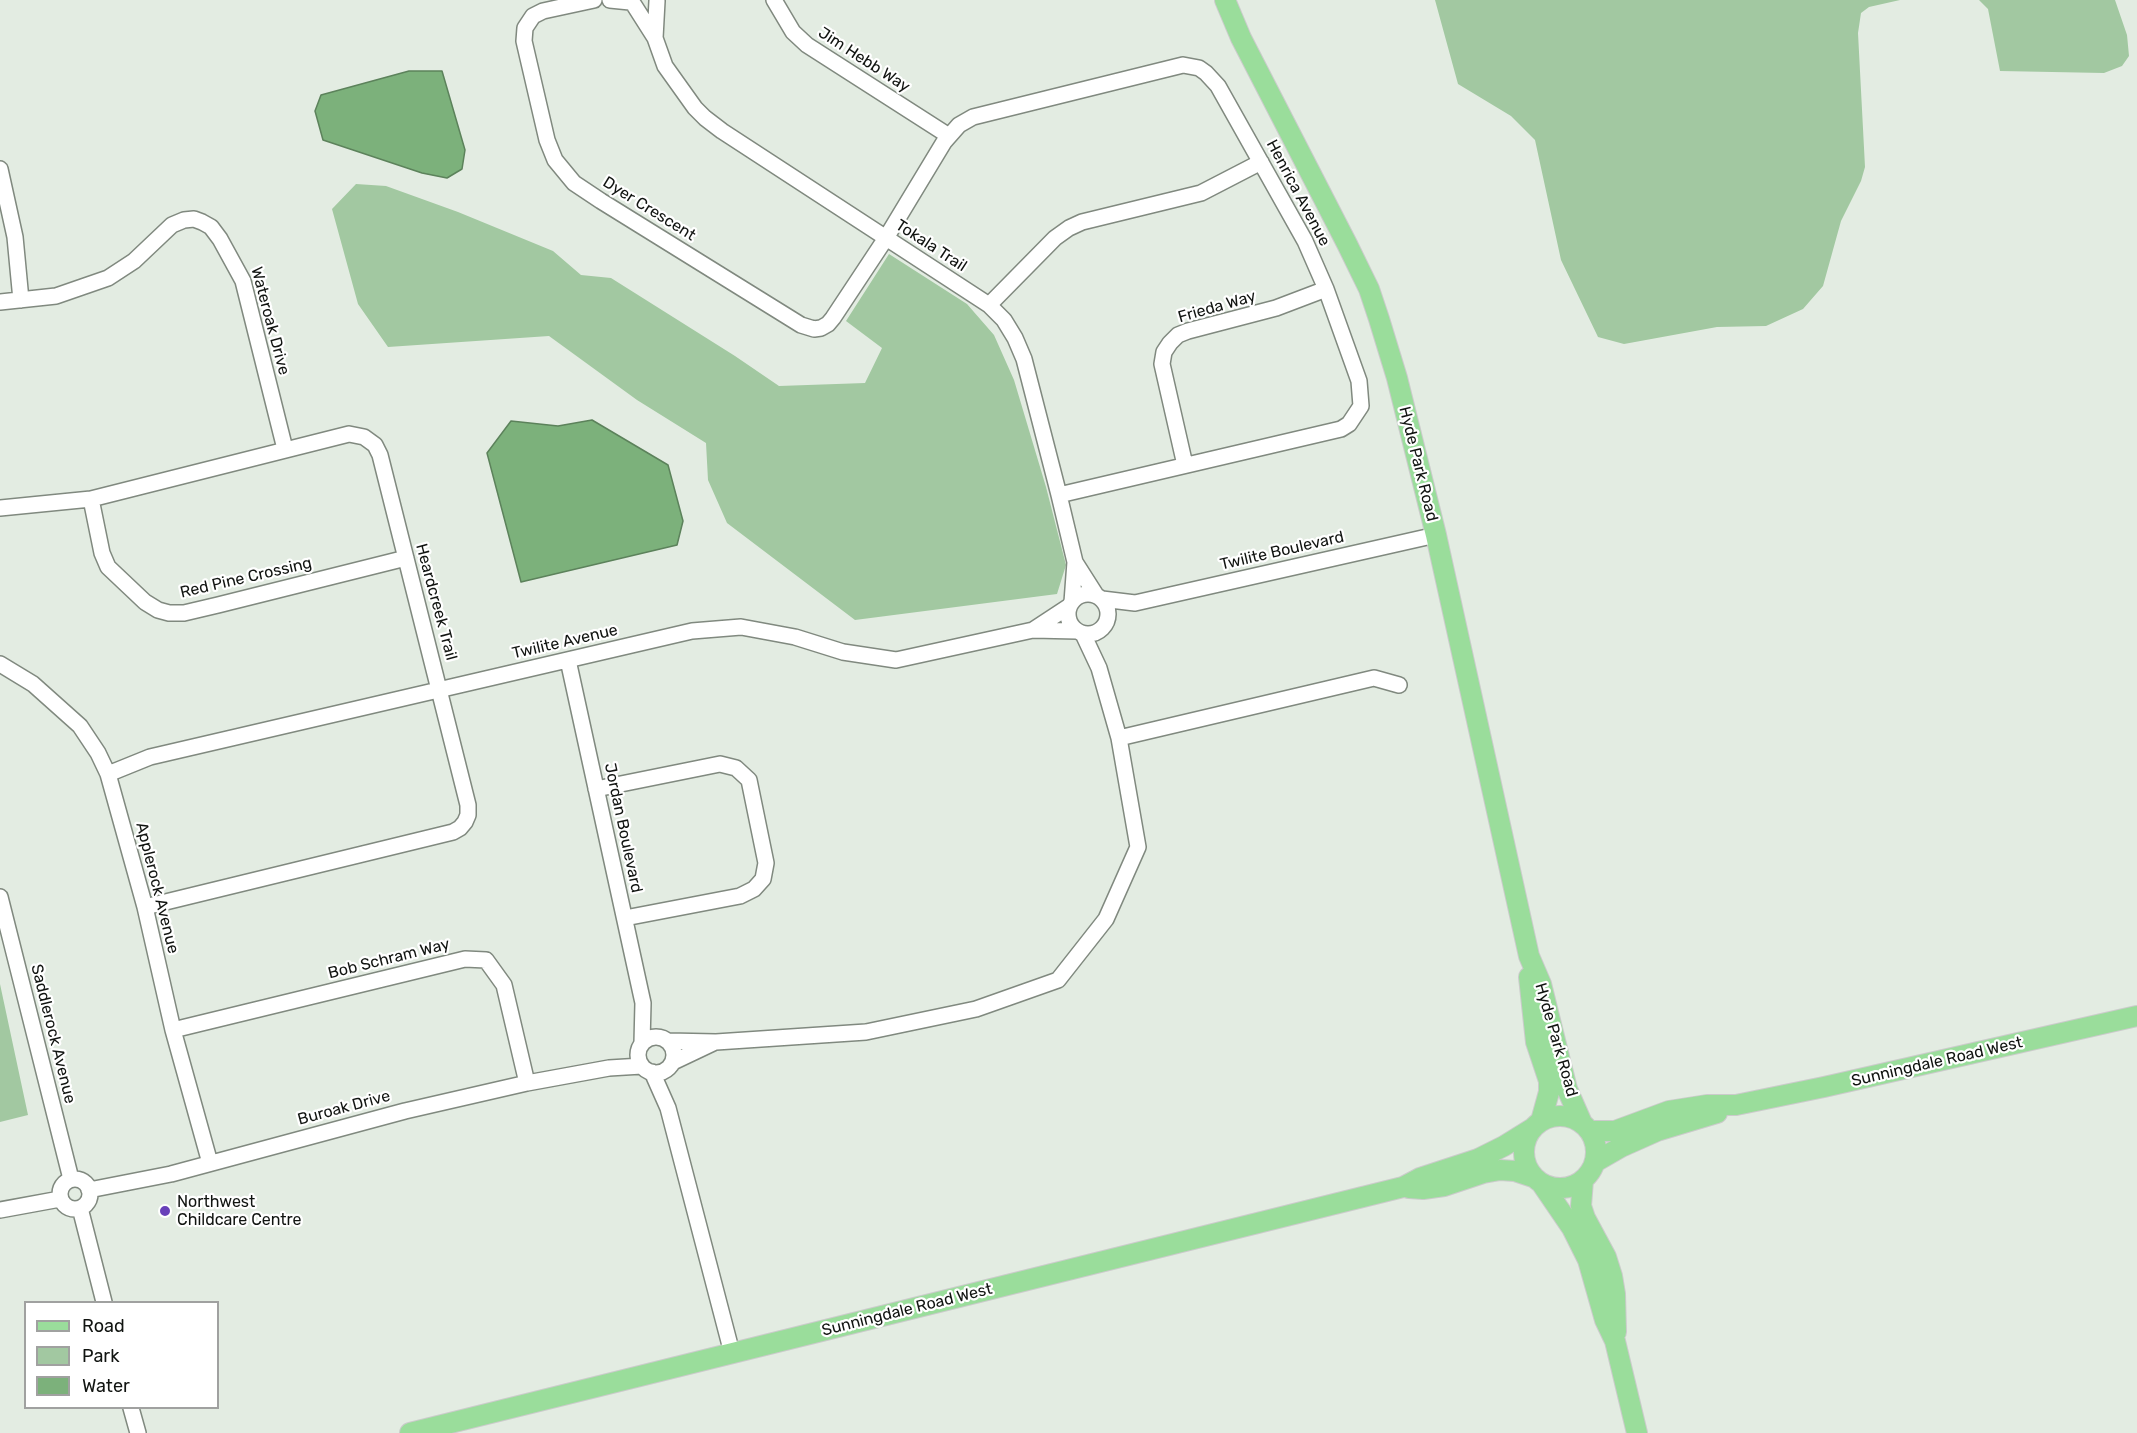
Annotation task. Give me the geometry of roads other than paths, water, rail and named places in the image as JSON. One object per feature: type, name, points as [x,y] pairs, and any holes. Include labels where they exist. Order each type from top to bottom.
[{"type":"main road","name":"Hyde Park Road","points":[[1225,0],[1241,38],[1369,289],[1397,378],[1436,535],[1530,956],[1541,984],[1567,1089],[1586,1127]]},
{"type":"main road","name":"Hyde Park Road","points":[[1530,956],[1528,980],[1535,1035],[1549,1081],[1548,1098],[1537,1124]]},
{"type":"main road","name":"Sunningdale Road West","points":[[1586,1127],[1616,1131],[1686,1107],[1736,1105],[1835,1085],[2137,1016]]},
{"type":"main road","name":"Sunningdale Road West","points":[[1595,1162],[1648,1135],[1709,1117],[1736,1105]]},
{"type":"main road","points":[[1538,1180],[1552,1188],[1563,1188],[1574,1186],[1591,1172],[1597,1151],[1595,1140],[1586,1127],[1572,1118],[1551,1117],[1537,1124],[1527,1137],[1524,1157],[1527,1168],[1564,1214],[1581,1244],[1595,1279],[1605,1320],[1615,1341],[1637,1433]]},
{"type":"main road","name":"Sunningdale Road West","points":[[411,1433],[1403,1187],[1420,1178],[1478,1159],[1504,1146],[1537,1124]]},
{"type":"main road","name":"Sunningdale Road West","points":[[1403,1187],[1423,1189],[1444,1186],[1500,1170],[1515,1171],[1538,1180]]},
{"type":"main road","points":[[1583,1180],[1581,1206],[1606,1257],[1612,1276],[1617,1318],[1615,1341]]},
{"type":"street","name":"Dyer Crescent","points":[[594,0],[543,11],[533,16],[528,21],[524,36],[547,140],[555,160],[574,183],[808,328],[821,328],[828,324],[886,238]]},
{"type":"street","points":[[610,0],[631,2],[646,7],[657,0]]},
{"type":"street","name":"Tokala Trail","points":[[655,38],[657,0]]},
{"type":"street","name":"Jim Hebb Way","points":[[774,0],[793,32],[807,45],[949,136]]},
{"type":"street","name":"Tokala Trail","points":[[631,2],[655,38],[665,66],[695,108],[705,118],[988,305],[1004,320],[1024,359],[1075,562],[1070,604]]},
{"type":"street","name":"Henrica Avenue","points":[[886,238],[949,136],[959,125],[973,117],[1184,65],[1199,68],[1218,86],[1305,242],[1326,289],[1359,381],[1361,406],[1349,424],[1341,429],[1059,495]]},
{"type":"street","points":[[988,305],[1055,238],[1069,228],[1082,222],[1201,193],[1262,162]]},
{"type":"street","points":[[0,170],[15,237],[21,300]]},
{"type":"street","name":"Wateroak Drive","points":[[0,302],[56,296],[108,278],[134,261],[172,225],[184,220],[194,219],[202,222],[211,228],[220,239],[243,281],[285,449]]},
{"type":"street","name":"Frieda Way","points":[[1185,465],[1162,364],[1164,352],[1170,343],[1178,335],[1188,331],[1276,308],[1326,289]]},
{"type":"street","name":"Heardcreek Trail","points":[[0,508],[91,499],[349,434],[364,437],[375,445],[380,455],[440,690],[468,805],[468,815],[460,828],[441,834],[145,906]]},
{"type":"street","name":"Red Pine Crossing","points":[[91,499],[102,553],[108,567],[145,602],[158,610],[169,613],[184,613],[406,558]]},
{"type":"street","name":"Twilite Boulevard","points":[[1099,597],[1135,603],[1436,535]]},
{"type":"street","name":"Tokala Trail","points":[[1075,562],[1099,597]]},
{"type":"street","points":[[732,1353],[668,1108],[644,1058],[652,1037],[716,1042],[866,1032],[976,1009],[1058,980],[1106,919],[1138,847],[1119,738],[1099,668],[1080,633],[1069,621],[1070,604],[1083,594],[1099,597],[1108,611],[1099,668]]},
{"type":"street","name":"Twilite Boulevard","points":[[1104,626],[1135,603]]},
{"type":"street","name":"Twilite Avenue","points":[[1033,630],[1070,604]]},
{"type":"street","points":[[1080,633],[1096,633],[1104,626]]},
{"type":"street","name":"Twilite Avenue","points":[[108,774],[150,758],[692,631],[741,627],[795,637],[843,652],[896,660],[1033,630],[1080,633]]},
{"type":"street","name":"Jordan Boulevard","points":[[568,660],[643,1003],[644,1058]]},
{"type":"street","name":"Applerock Avenue","points":[[0,664],[33,684],[80,726],[98,753],[108,774],[145,906],[173,1030],[210,1163]]},
{"type":"street","points":[[1119,738],[1374,678],[1399,685]]},
{"type":"street","points":[[596,789],[720,765],[736,768],[749,780],[766,863],[763,879],[754,890],[740,896],[625,918]]},
{"type":"street","name":"Saddlerock Avenue","points":[[0,897],[71,1179]]},
{"type":"street","name":"Bob Schram Way","points":[[173,1030],[465,959],[486,960],[504,985],[527,1083]]},
{"type":"street","name":"Jordan Boulevard","points":[[643,1003],[666,1039]]},
{"type":"street","points":[[666,1039],[674,1050],[668,1108]]},
{"type":"street","points":[[644,1058],[659,1073],[716,1042]]},
{"type":"street","name":"Buroak Drive","points":[[89,1190],[171,1174],[405,1111],[527,1083],[609,1068],[644,1058]]},
{"type":"street","points":[[71,1179],[86,1184],[89,1190],[86,1204],[80,1208],[66,1207],[60,1199],[62,1186],[71,1179]]},
{"type":"street","points":[[0,1210],[60,1199]]},
{"type":"street","points":[[80,1208],[104,1301]]},
{"type":"street","points":[[132,1409],[138,1433]]},
{"type":"water","points":[[409,71],[442,71],[465,150],[462,169],[447,178],[422,173],[323,140],[315,111],[321,95]]},
{"type":"water","points":[[592,420],[668,465],[683,521],[677,545],[521,582],[487,453],[511,421],[558,426]]},
{"type":"place","name":"Northwest Childcare Centre","points":[[165,1211]]}]
